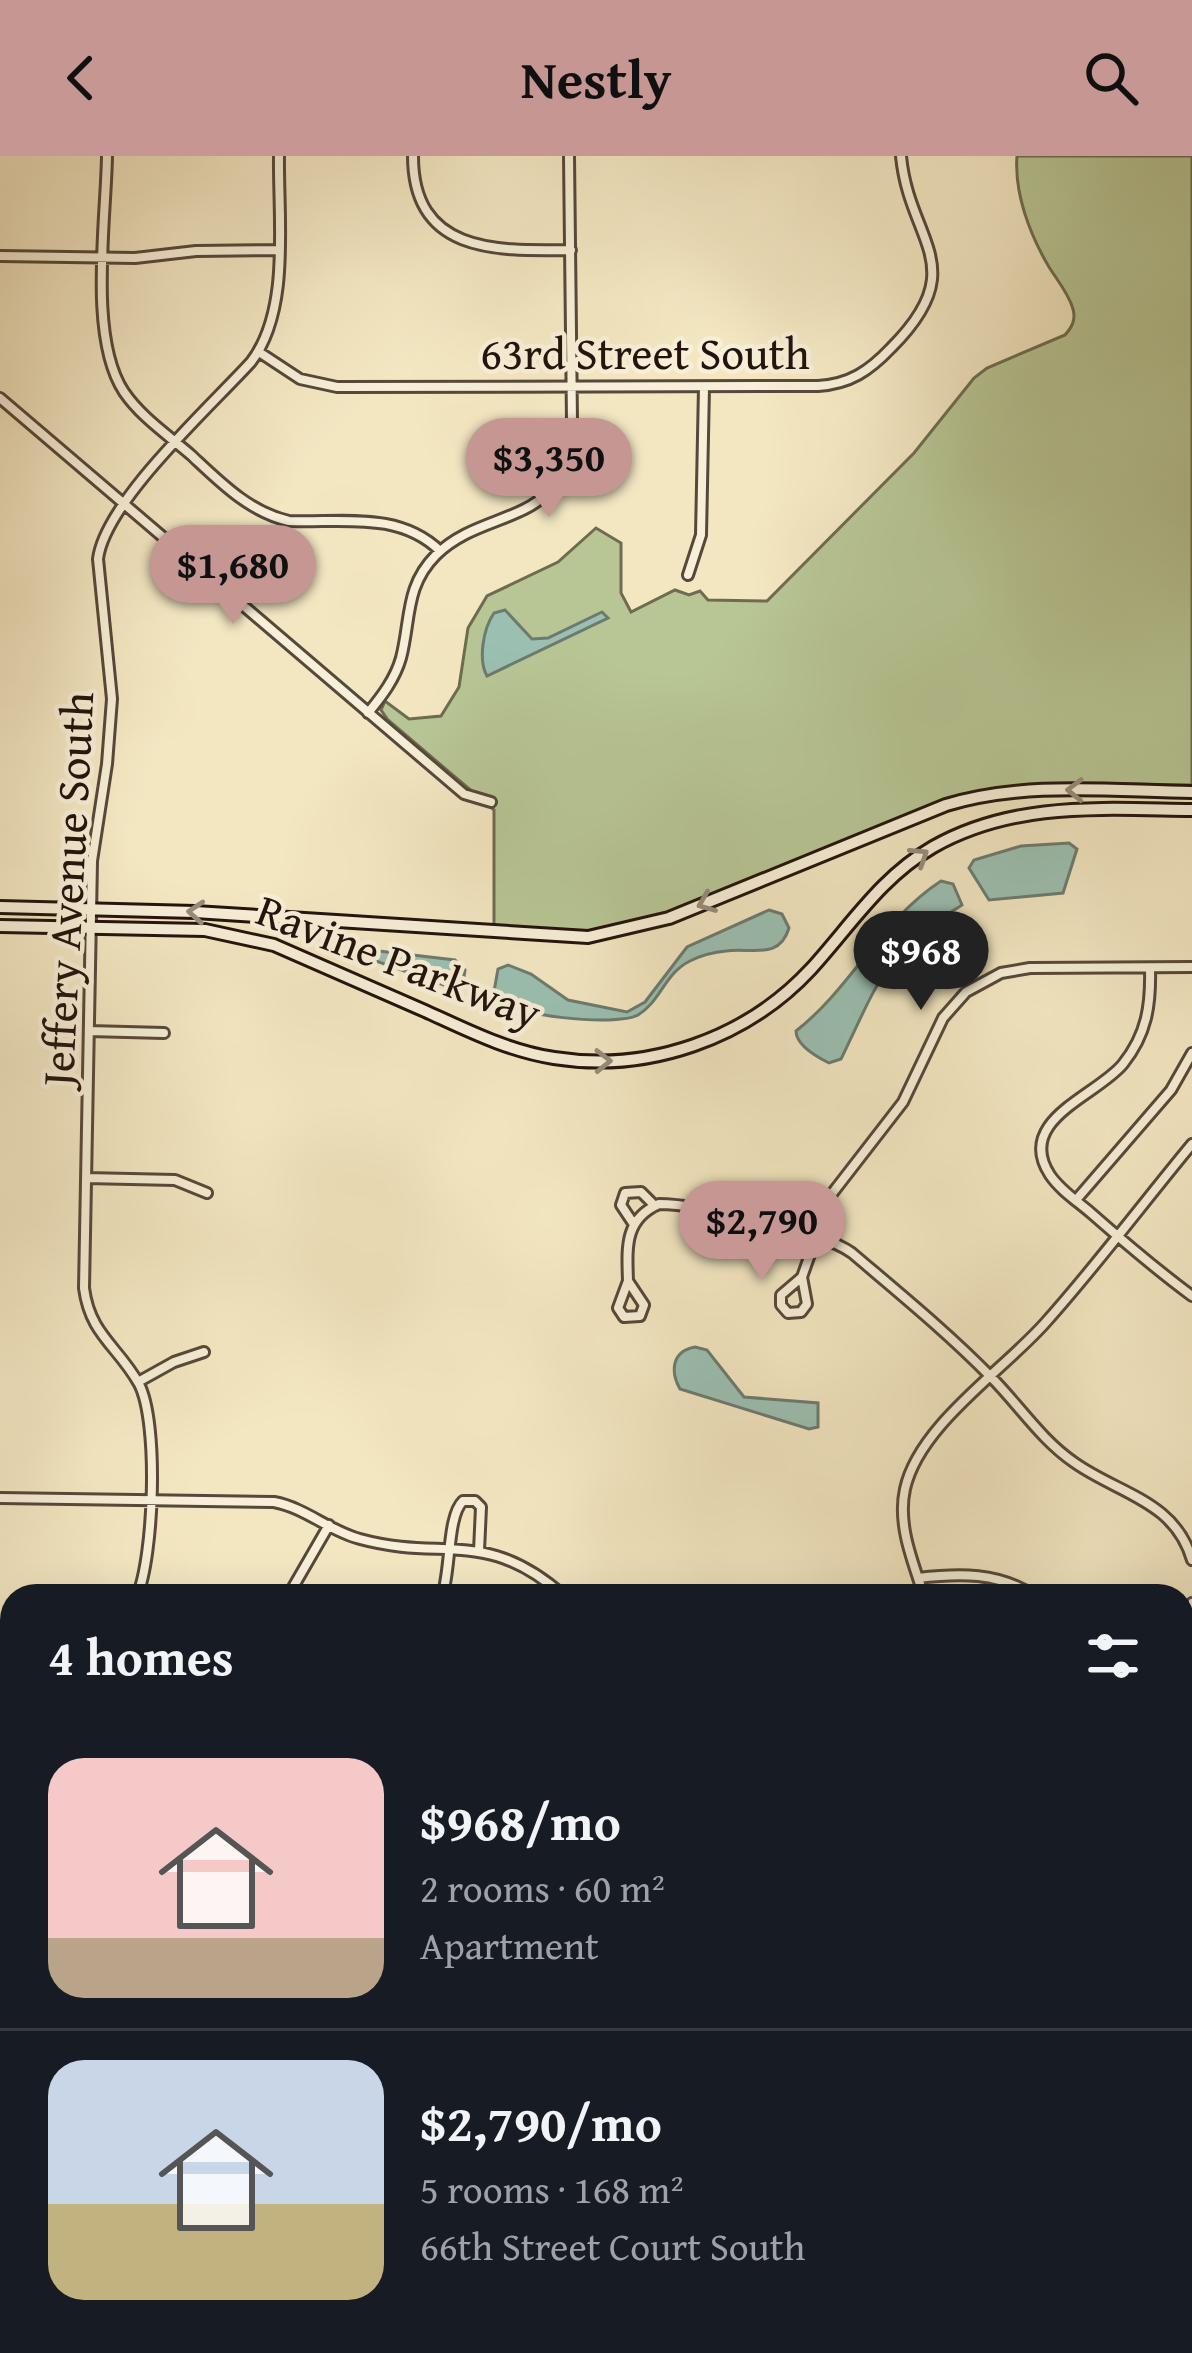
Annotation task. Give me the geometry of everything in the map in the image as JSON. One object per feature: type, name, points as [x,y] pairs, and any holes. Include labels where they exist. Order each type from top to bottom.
[{"type":"street","points":[[107,156],[104,340],[113,372],[136,406],[233,494],[274,518],[391,523],[423,536],[440,551]]},
{"type":"street","name":"Jeffery Avenue South","points":[[140,1584],[148,1558],[150,1420],[138,1382],[104,1342],[88,1311],[84,1281],[94,837],[112,699],[98,559],[102,538],[124,503],[259,352],[275,308],[279,156]]},
{"type":"street","points":[[413,156],[424,207],[438,227],[500,251],[571,250]]},
{"type":"street","points":[[368,713],[398,667],[413,588],[440,551],[523,512],[548,490],[569,449],[569,156]]},
{"type":"street","name":"63rd Street South","points":[[259,352],[299,379],[323,386],[831,385],[871,368],[926,306],[933,274],[927,235],[904,177],[901,156]]},
{"type":"street","points":[[0,256],[104,258],[278,250]]},
{"type":"street","points":[[688,575],[701,535],[704,386]]},
{"type":"street","points":[[0,398],[464,794],[491,802]]},
{"type":"street","name":"Ravine Parkway","points":[[0,907],[195,912],[588,937],[670,918],[979,796],[1028,790],[1192,792]]},
{"type":"street","name":"Ravine Parkway","points":[[0,926],[205,930],[251,938],[519,1050],[575,1060],[627,1060],[697,1044],[762,1011],[802,979],[860,908],[894,875],[921,854],[968,830],[1050,810],[1192,811]]},
{"type":"street","points":[[802,1277],[781,1295],[781,1305],[788,1312],[801,1312],[806,1306],[802,1277],[838,1184],[903,1102],[943,1018],[966,992],[1001,973],[1030,968],[1192,968]]},
{"type":"street","points":[[1150,968],[1148,1017],[1132,1052],[1106,1082],[1062,1109],[1047,1125],[1046,1167],[1076,1201],[1192,1296]]},
{"type":"street","points":[[89,1031],[164,1033]]},
{"type":"street","points":[[1076,1201],[1171,1090],[1192,1053]]},
{"type":"street","points":[[920,1584],[903,1521],[904,1490],[916,1458],[1043,1327],[1192,1144]]},
{"type":"street","points":[[86,1178],[175,1180],[207,1192]]},
{"type":"street","points":[[633,1223],[621,1205],[625,1193],[641,1192],[655,1206]]},
{"type":"street","points":[[628,1281],[644,1305],[640,1316],[632,1319],[618,1308],[628,1281],[628,1232],[655,1206],[673,1204],[815,1234],[852,1253],[991,1377],[1065,1456],[1163,1512],[1184,1538],[1192,1560]]},
{"type":"street","points":[[138,1382],[204,1352]]},
{"type":"street","points":[[0,1498],[274,1502],[303,1510],[362,1540],[479,1551],[523,1565],[548,1584]]},
{"type":"street","points":[[444,1584],[456,1507],[463,1501],[472,1500],[482,1510],[479,1551]]},
{"type":"street","points":[[295,1584],[329,1525]]},
{"type":"street","points":[[918,1577],[974,1575],[1009,1584]]},
{"type":"green space","points":[[1017,156],[1192,156],[1192,785],[1063,784],[967,795],[653,918],[595,931],[494,928],[494,810],[388,720],[381,710],[385,701],[409,719],[441,716],[459,687],[468,628],[487,596],[558,562],[596,528],[621,543],[621,593],[631,612],[675,590],[689,595],[700,591],[708,600],[767,601],[914,453],[974,378],[1065,335],[1071,326],[1071,303],[1042,255],[1025,213]]},
{"type":"shaded area","points":[[505,610],[532,639],[548,638],[602,612],[608,618],[487,676],[482,653],[485,636],[494,613]]},
{"type":"shaded area","points":[[1069,843],[1077,849],[1063,893],[989,900],[969,868],[974,860],[1021,846]]},
{"type":"shaded area","points":[[941,881],[953,884],[962,905],[899,954],[865,1008],[841,1059],[829,1063],[808,1050],[796,1031],[901,915]]},
{"type":"shaded area","points":[[769,910],[782,914],[789,928],[778,945],[717,952],[690,961],[638,1015],[608,1020],[563,1018],[519,1010],[493,997],[498,969],[508,965],[531,974],[568,1000],[627,1012],[645,1002],[687,947]]},
{"type":"shaded area","points":[[353,948],[455,960],[465,970],[463,984],[452,988],[356,954]]},
{"type":"shaded area","points":[[695,1347],[707,1350],[744,1397],[818,1403],[818,1427],[809,1429],[680,1389],[675,1363]]}]
